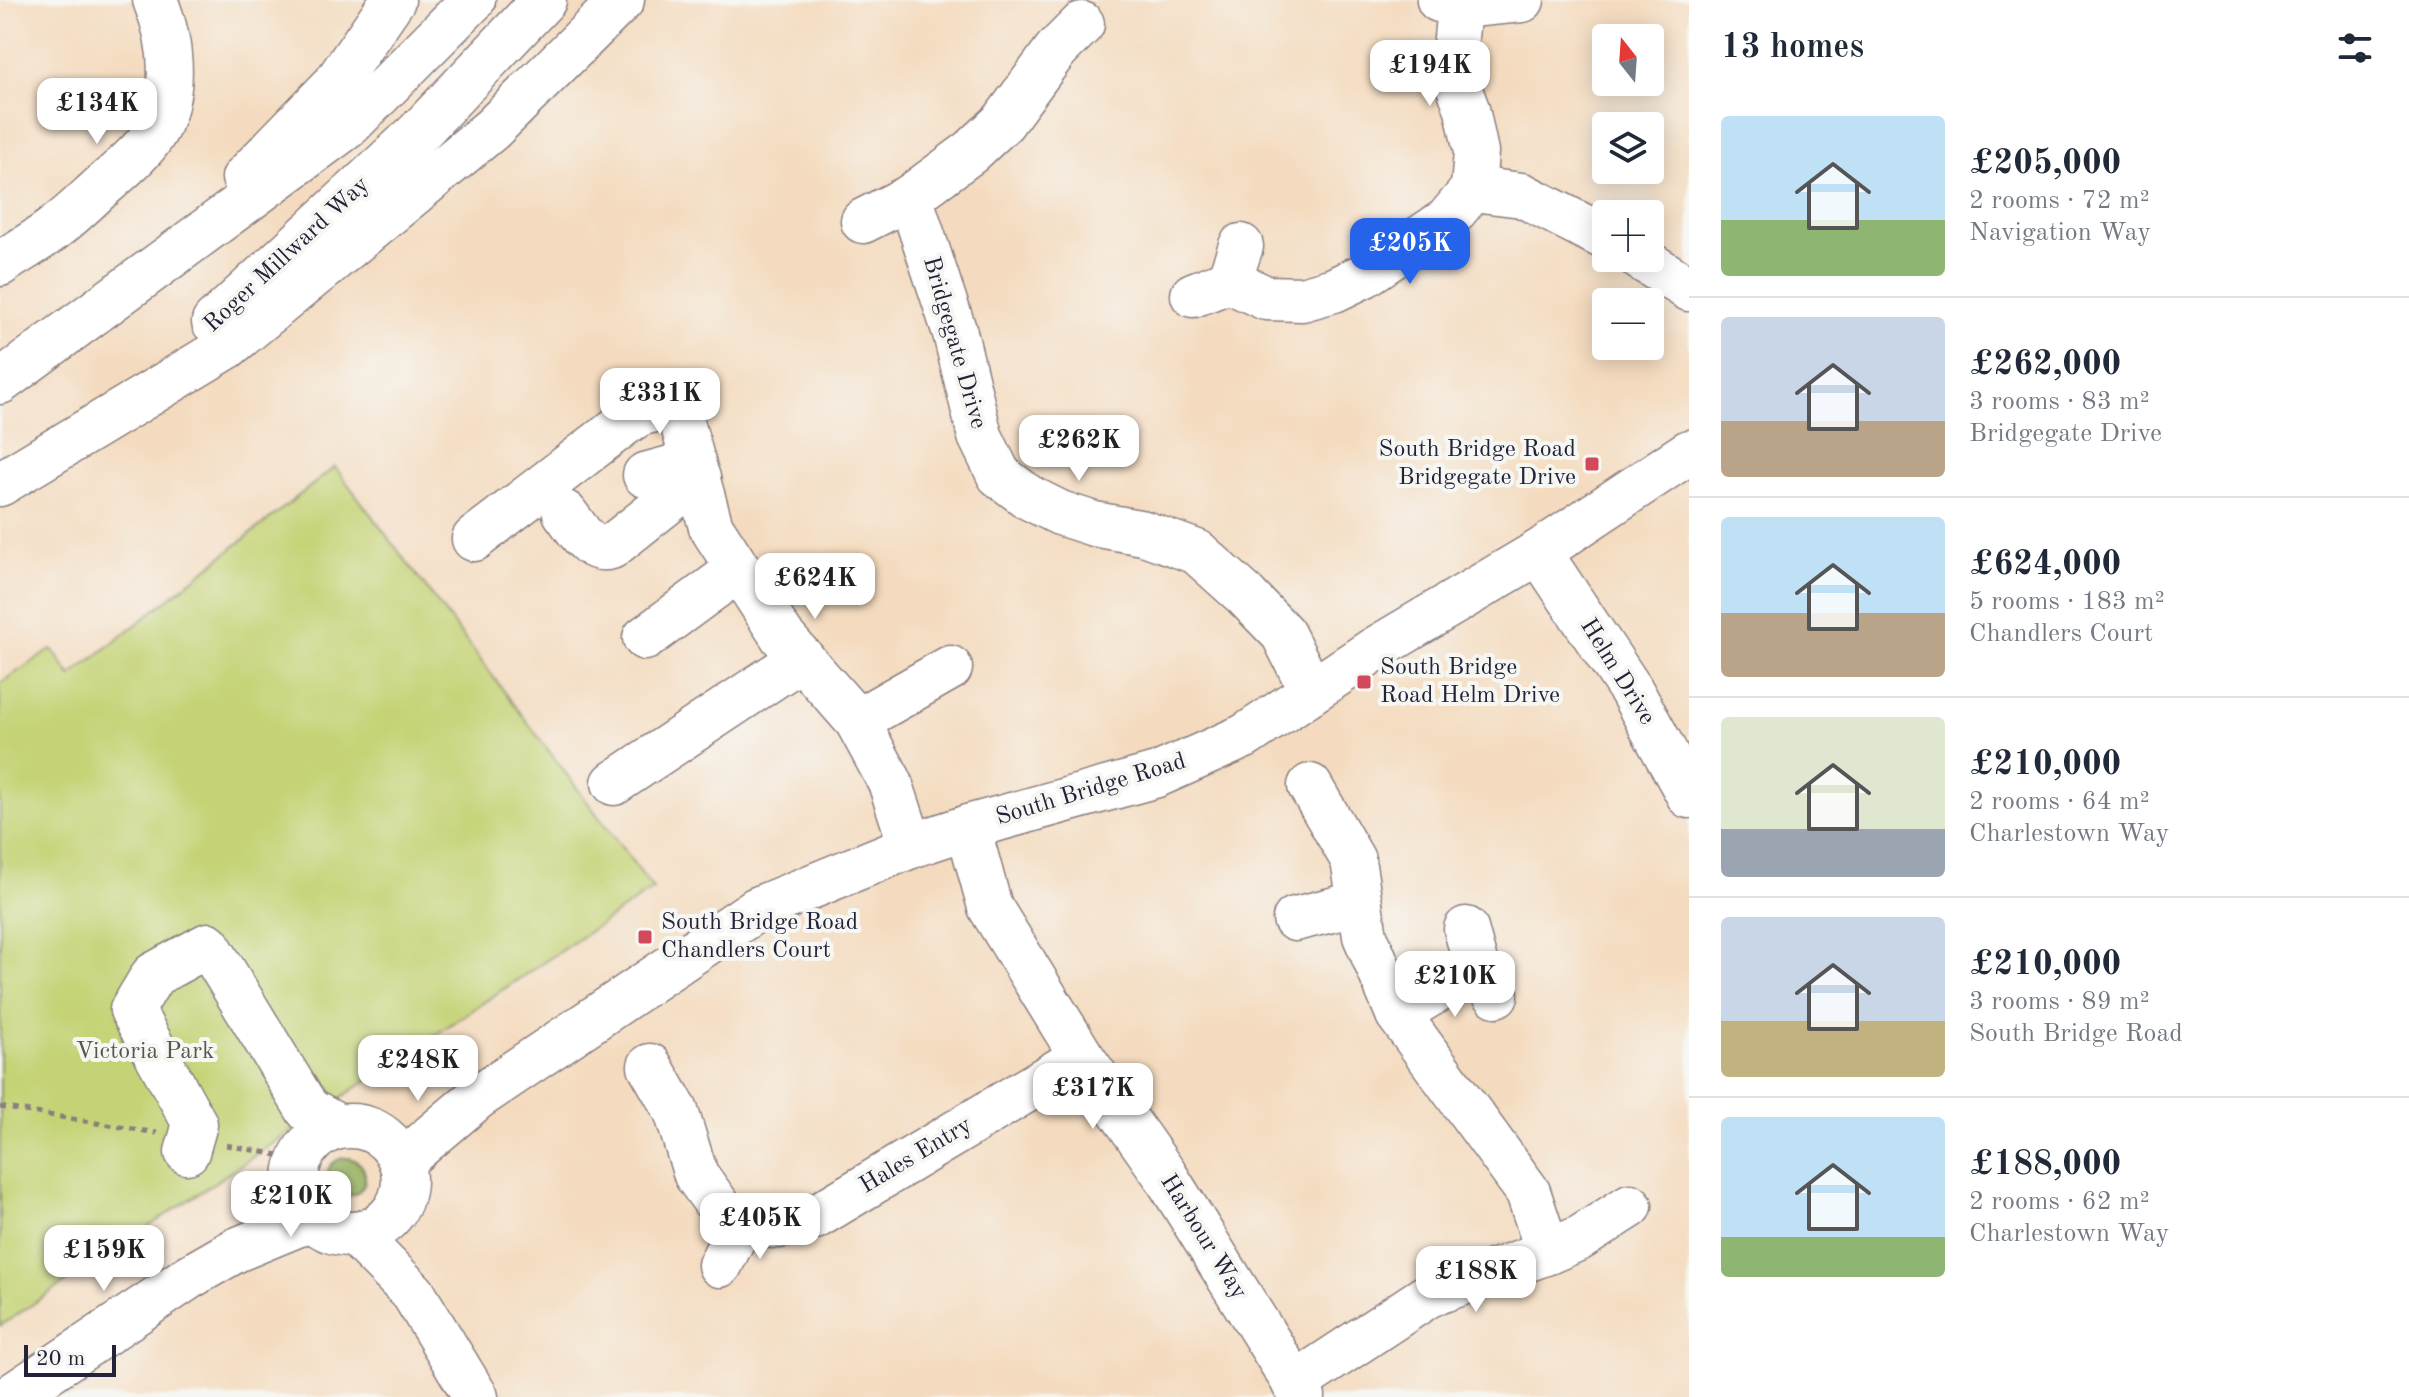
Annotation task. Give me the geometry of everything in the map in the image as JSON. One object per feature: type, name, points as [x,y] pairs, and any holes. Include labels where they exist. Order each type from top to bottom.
[{"type":"main road","points":[[0,264],[56,227],[127,165],[150,140],[164,112],[169,82],[170,50],[155,0]]},
{"type":"main road","points":[[153,272],[335,84],[393,0]]},
{"type":"main road","points":[[0,382],[348,126],[473,0]]},
{"type":"main road","name":"Roger Millward Way","points":[[0,475],[187,347],[418,133],[544,0]]},
{"type":"main road","points":[[0,484],[227,347],[492,129],[622,0]]},
{"type":"main road","points":[[1221,274],[1266,298],[1302,299],[1334,290],[1365,275],[1447,220],[1473,189],[1476,152],[1467,109],[1458,85],[1449,3],[1522,0]]},
{"type":"main road","points":[[863,221],[910,197],[971,152],[1003,122],[1056,50],[1086,23]]},
{"type":"main road","points":[[1473,189],[1522,195],[1592,231]]},
{"type":"main road","name":"Bridgegate Drive","points":[[910,197],[955,333],[980,436],[999,475],[1028,497],[1060,513],[1094,524],[1144,533],[1197,552],[1283,634],[1311,690]]},
{"type":"main road","points":[[1662,272],[1689,289]]},
{"type":"main road","points":[[474,539],[625,423],[639,414],[677,404],[711,527],[782,636],[857,721],[890,782],[911,846]]},
{"type":"main road","name":"South Bridge Road","points":[[10,1397],[189,1277],[236,1250],[337,1160],[478,1097],[757,909],[911,846],[968,827],[1157,775],[1245,736],[1311,690],[1539,552],[1689,452]]},
{"type":"main road","points":[[645,475],[695,470]]},
{"type":"main road","points":[[565,513],[592,548],[602,550],[611,547],[695,470]]},
{"type":"main road","name":"Helm Drive","points":[[1539,552],[1631,690],[1689,796]]},
{"type":"main road","points":[[645,638],[739,569]]},
{"type":"main road","points":[[614,783],[802,658]]},
{"type":"main road","points":[[857,721],[950,668]]},
{"type":"main road","points":[[1310,786],[1353,860],[1365,936],[1398,1014],[1528,1192],[1548,1252]]},
{"type":"main road","name":"Harbour Way","points":[[968,827],[990,907],[1082,1057],[1165,1175],[1298,1390]]},
{"type":"main road","points":[[1295,919],[1360,903]]},
{"type":"main road","points":[[189,1145],[195,1124],[132,1010],[153,975],[208,945],[476,1397]]},
{"type":"main road","points":[[1398,1014],[1479,963]]},
{"type":"main road","name":"Hales Entry","points":[[740,1225],[779,1226],[815,1217],[1082,1057]]},
{"type":"main road","points":[[650,1066],[676,1111],[696,1175],[722,1211],[740,1225],[720,1265]]},
{"type":"main road","points":[[337,1160],[324,1228],[340,1234],[355,1234],[413,1293]]},
{"type":"main road","points":[[1298,1390],[1429,1295],[1580,1238],[1630,1206]]},
{"type":"path","points":[[0,1107],[189,1145],[337,1160]]},
{"type":"green space","name":"Victoria Park","points":[[335,467],[653,889],[0,1326],[0,683],[52,649],[71,676]]},
{"type":"green space","points":[[346,1158],[360,1163],[365,1177],[360,1191],[346,1196],[332,1191],[327,1177],[332,1163]]},
{"type":"place","name":"South Bridge Road Bridgegate Drive","points":[[1592,464]]},
{"type":"place","name":"South Bridge Road Helm Drive","points":[[1364,682]]},
{"type":"place","name":"South Bridge Road Chandlers Court","points":[[645,937]]}]
